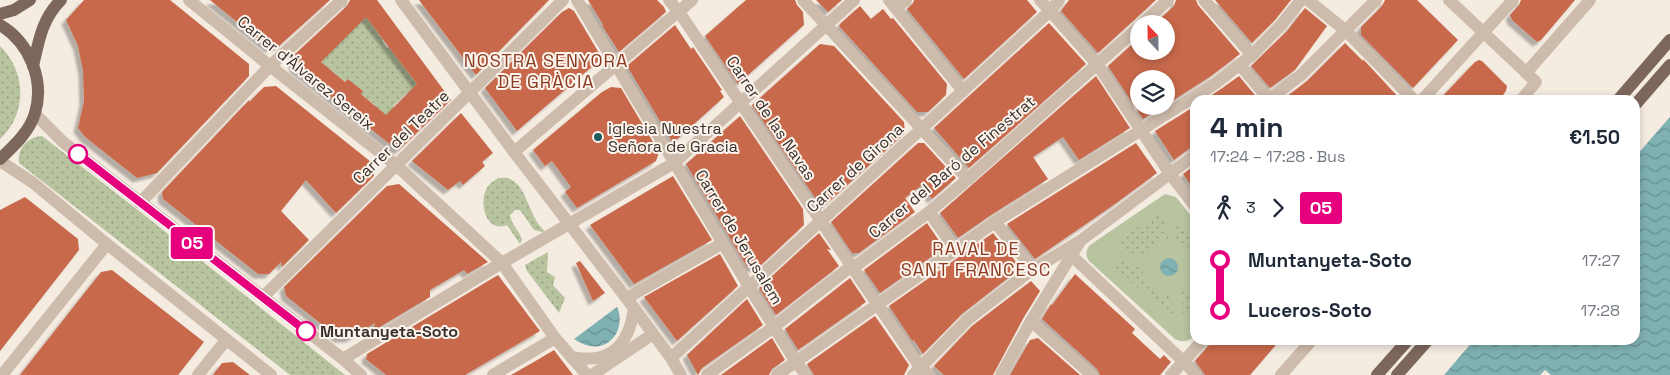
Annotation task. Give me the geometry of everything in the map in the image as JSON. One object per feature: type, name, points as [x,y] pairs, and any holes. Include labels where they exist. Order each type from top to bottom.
[{"type":"main road","points":[[0,14],[14,10],[30,0]]},
{"type":"main road","points":[[33,66],[41,30],[54,7],[61,0]]},
{"type":"main road","points":[[0,25],[8,30],[26,50],[37,80],[35,114],[20,141],[0,160]]},
{"type":"main road","points":[[1622,95],[1670,40]]},
{"type":"main road","points":[[1640,100],[1670,65]]},
{"type":"main road","points":[[1377,375],[1404,345]]},
{"type":"main road","points":[[1397,375],[1424,345]]},
{"type":"street","name":"Carrer d'Álvarez Sereix","points":[[189,0],[396,165],[448,212],[502,263],[555,338],[587,375]]},
{"type":"street","points":[[140,203],[270,66],[342,0]]},
{"type":"street","points":[[401,0],[514,152],[631,303],[681,375]]},
{"type":"street","name":"Carrer del Teatre","points":[[262,297],[562,0]]},
{"type":"street","name":"Carrer de Jerusalem","points":[[576,0],[805,375]]},
{"type":"street","name":"Carrer de las Navas","points":[[669,0],[741,102],[878,304],[921,372]]},
{"type":"street","points":[[803,0],[968,179]]},
{"type":"street","points":[[343,359],[502,263],[674,163],[854,0]]},
{"type":"street","points":[[1040,0],[1097,64],[1170,174],[1190,200]]},
{"type":"street","name":"Carrer de Girona","points":[[671,358],[1050,11],[1059,0]]},
{"type":"street","points":[[1152,15],[1168,0]]},
{"type":"street","points":[[1204,0],[1252,55]]},
{"type":"street","points":[[1197,95],[1252,55],[1281,25],[1301,0]]},
{"type":"street","points":[[1308,0],[1346,30],[1409,95]]},
{"type":"street","points":[[1275,95],[1301,75],[1376,0]]},
{"type":"street","points":[[1450,0],[1536,82],[1525,95]]},
{"type":"street","points":[[1427,95],[1513,0]]},
{"type":"street","points":[[1526,73],[1590,0]]},
{"type":"street","points":[[897,3],[963,91]]},
{"type":"street","points":[[514,152],[672,17]]},
{"type":"street","name":"Carrer del Baró de Finestrat","points":[[707,375],[849,268],[853,268],[929,212],[1042,115],[1130,34]]},
{"type":"street","points":[[1240,65],[1264,95]]},
{"type":"street","points":[[777,375],[996,222],[1190,100]]},
{"type":"street","points":[[35,114],[63,142],[362,375]]},
{"type":"street","points":[[921,372],[967,320],[1033,269],[1080,241],[1190,159]]},
{"type":"street","points":[[0,160],[32,182],[271,375]]},
{"type":"street","points":[[929,212],[956,250]]},
{"type":"street","points":[[996,222],[1033,269]]},
{"type":"street","points":[[1000,375],[1080,241]]},
{"type":"street","points":[[631,303],[723,243]]},
{"type":"street","points":[[2,375],[107,244]]},
{"type":"street","points":[[1072,256],[1189,368]]},
{"type":"street","points":[[571,357],[586,360],[600,358],[612,353],[621,345],[628,333],[631,303]]},
{"type":"street","points":[[1031,321],[1092,375]]},
{"type":"street","points":[[592,375],[653,334]]},
{"type":"street","points":[[493,375],[555,338]]},
{"type":"street","points":[[198,375],[226,340]]},
{"type":"street","points":[[1171,375],[1189,368],[1200,345]]},
{"type":"street","points":[[1280,375],[1307,345]]},
{"type":"green space","points":[[365,15],[387,48],[389,47],[417,84],[417,102],[407,93],[393,106],[402,116],[387,114],[385,116],[374,108],[375,105],[361,94],[363,91],[348,79],[345,82],[332,71],[330,73],[323,66],[322,57]]},
{"type":"green space","points":[[0,46],[9,56],[15,67],[20,92],[19,105],[15,117],[9,129],[0,139]]},
{"type":"green space","points":[[42,136],[345,375],[290,375],[19,163],[21,149],[24,145],[32,139]]},
{"type":"green space","points":[[498,178],[507,178],[516,183],[525,195],[539,225],[545,231],[534,230],[520,210],[515,210],[510,215],[521,237],[520,244],[507,225],[493,225],[488,220],[484,206],[485,191]]},
{"type":"green space","points":[[1165,194],[1176,197],[1190,215],[1190,339],[1181,341],[1175,339],[1089,261],[1087,251],[1090,245]]},
{"type":"green space","points":[[1156,215],[1166,218],[1167,229],[1165,234],[1168,235],[1168,240],[1153,245],[1144,257],[1119,251],[1123,237]]},
{"type":"green space","points":[[1175,221],[1180,222],[1190,235],[1190,250],[1186,245],[1177,241],[1176,234],[1178,234],[1178,229],[1176,229]]},
{"type":"green space","points":[[548,252],[547,272],[555,277],[553,285],[565,298],[559,313],[527,271],[525,265]]},
{"type":"green space","points":[[1115,260],[1134,265],[1134,267],[1142,267],[1147,284],[1151,288],[1166,295],[1172,295],[1173,298],[1170,299],[1173,304],[1174,317],[1171,317],[1113,265]]},
{"type":"green space","points":[[1186,290],[1190,293],[1190,315],[1183,316],[1182,303],[1184,302],[1181,292]]},
{"type":"water","points":[[1670,117],[1670,375],[1551,375],[1545,370],[1540,375],[1444,375],[1470,345],[1640,345],[1640,151]]},
{"type":"water","points":[[1169,258],[1177,263],[1178,267],[1173,275],[1169,276],[1161,271],[1160,267],[1165,259]]},
{"type":"water","points":[[617,307],[620,319],[618,331],[606,344],[593,346],[583,344],[574,339]]},
{"type":"building","points":[[84,0],[170,0],[249,64],[249,76],[157,173],[137,178],[85,137],[78,128],[84,101],[83,71],[78,46],[66,20]]},
{"type":"building","points":[[210,0],[330,0],[279,46],[269,48]]},
{"type":"building","points":[[350,0],[377,0],[451,100],[399,150],[294,68],[293,56],[347,6]],"holes":[[[366,17],[417,84],[386,115],[361,94],[363,91],[348,79],[345,82],[321,62]]]},
{"type":"building","points":[[419,0],[549,0],[476,75]]},
{"type":"building","points":[[588,0],[657,0],[666,12],[619,52]]},
{"type":"building","points":[[746,0],[795,0],[803,12],[804,25],[738,84],[705,36]]},
{"type":"building","points":[[816,0],[842,0],[828,12]]},
{"type":"building","points":[[914,0],[1027,0],[1037,12],[964,79],[907,9]]},
{"type":"building","points":[[1069,0],[1156,0],[1140,15],[1130,15],[1130,24],[1098,53],[1061,11]]},
{"type":"building","points":[[1176,0],[1196,0],[1198,5],[1240,54],[1211,76],[1175,99],[1175,70],[1130,70],[1130,99],[1108,66],[1130,46],[1130,60],[1175,60],[1175,15],[1164,15],[1174,6]]},
{"type":"building","points":[[1215,0],[1291,0],[1275,20],[1252,43]]},
{"type":"building","points":[[1385,0],[1417,0],[1458,40],[1413,88],[1361,35],[1361,27],[1382,6]]},
{"type":"building","points":[[1521,0],[1575,0],[1541,40],[1537,42],[1512,20],[1510,15]]},
{"type":"building","points":[[860,6],[871,19],[883,9],[891,19],[893,18],[947,84],[946,95],[928,112],[917,112],[839,26]]},
{"type":"building","points":[[569,8],[574,11],[602,58],[517,131],[485,88],[562,12]]},
{"type":"building","points":[[1305,8],[1327,26],[1295,70],[1270,88],[1251,66],[1287,31]]},
{"type":"building","points":[[1049,23],[1086,64],[969,168],[934,128]]},
{"type":"building","points":[[675,25],[691,49],[693,47],[722,90],[720,91],[724,97],[673,143],[627,66]]},
{"type":"building","points":[[1345,43],[1363,61],[1363,59],[1396,95],[1289,95],[1307,81]]},
{"type":"building","points":[[820,44],[834,46],[904,122],[905,133],[822,208],[752,105]]},
{"type":"building","points":[[1482,61],[1507,86],[1503,95],[1444,95],[1475,62]]},
{"type":"building","points":[[1096,76],[1130,128],[1079,160],[1063,137],[1033,157],[1048,179],[958,238],[940,213]]},
{"type":"building","points":[[1239,76],[1255,95],[1212,95]]},
{"type":"building","points":[[276,86],[371,162],[374,176],[336,213],[306,180],[281,211],[309,240],[282,267],[281,262],[269,274],[258,274],[163,199],[162,192],[249,100],[249,102],[264,87]]},
{"type":"building","name":"iglesia Nuestra Señora de Gracia","points":[[611,87],[621,88],[659,152],[656,161],[577,208],[565,192],[571,187],[552,161],[545,166],[533,150],[602,92]]},
{"type":"building","points":[[1190,109],[1190,148],[1174,160],[1155,131]]},
{"type":"building","points":[[461,113],[493,153],[482,162],[485,166],[463,185],[460,181],[448,190],[412,161]]},
{"type":"building","points":[[1140,115],[1149,115],[1143,119]]},
{"type":"building","points":[[740,116],[803,209],[804,225],[758,268],[747,267],[686,164]]},
{"type":"building","points":[[918,143],[924,143],[956,178],[932,199],[922,185],[905,198],[915,212],[859,253],[852,253],[831,222]]},
{"type":"building","points":[[1136,143],[1157,173],[1035,259],[1007,224]]},
{"type":"building","points":[[1190,169],[1190,184],[1183,174]]},
{"type":"building","points":[[673,176],[712,240],[634,284],[590,225]]},
{"type":"building","points":[[399,184],[488,262],[467,274],[464,270],[430,290],[430,297],[373,331],[375,323],[350,338],[339,338],[286,296],[284,287],[387,186]]},
{"type":"building","points":[[25,197],[78,239],[79,250],[0,351],[0,210]]},
{"type":"building","points":[[927,223],[944,248],[880,293],[864,270]]},
{"type":"building","points":[[819,233],[839,266],[776,315],[759,288]]},
{"type":"building","points":[[993,233],[1021,268],[962,314],[923,354],[889,306]]},
{"type":"building","points":[[720,254],[738,286],[677,341],[644,297]]},
{"type":"building","points":[[580,261],[605,293],[593,301],[576,263]]},
{"type":"building","points":[[112,270],[204,342],[178,375],[20,375],[101,272]]},
{"type":"building","points":[[1075,274],[1135,329],[1132,333],[1160,359],[1164,355],[1171,362],[1160,375],[1100,375],[1097,369],[1042,319],[1051,304]]},
{"type":"building","points":[[498,275],[540,331],[465,375],[386,375],[366,359],[367,354]]},
{"type":"building","points":[[850,278],[866,302],[798,350],[785,329]]},
{"type":"building","points":[[1031,281],[1040,291],[993,375],[944,375],[934,366],[972,326]]},
{"type":"building","points":[[747,299],[763,325],[702,368],[698,375],[687,355]]},
{"type":"building","points":[[875,316],[909,365],[904,375],[814,375],[807,364]]},
{"type":"building","points":[[772,338],[785,360],[772,369],[769,375],[721,375]]},
{"type":"building","points":[[1038,338],[1080,375],[1010,375],[1030,340]]},
{"type":"building","points":[[1209,345],[1276,345],[1250,375],[1205,375],[1195,361]]},
{"type":"building","points":[[554,350],[573,375],[511,375],[539,359]]},
{"type":"building","points":[[233,362],[250,375],[213,375],[222,363]]},
{"type":"bus line","name":"05","points":[[78,154],[306,331]]},
{"type":"place","name":"iglesia Nuestra Señora de Gracia","points":[[598,137]]},
{"type":"place","name":"Muntanyeta-Soto","points":[[306,331]]},
{"type":"district","name":"NOSTRA SENYORA DE GRÀCIA","points":[[546,70]]},
{"type":"district","name":"RAVAL DE SANT FRANCESC","points":[[976,258]]}]
